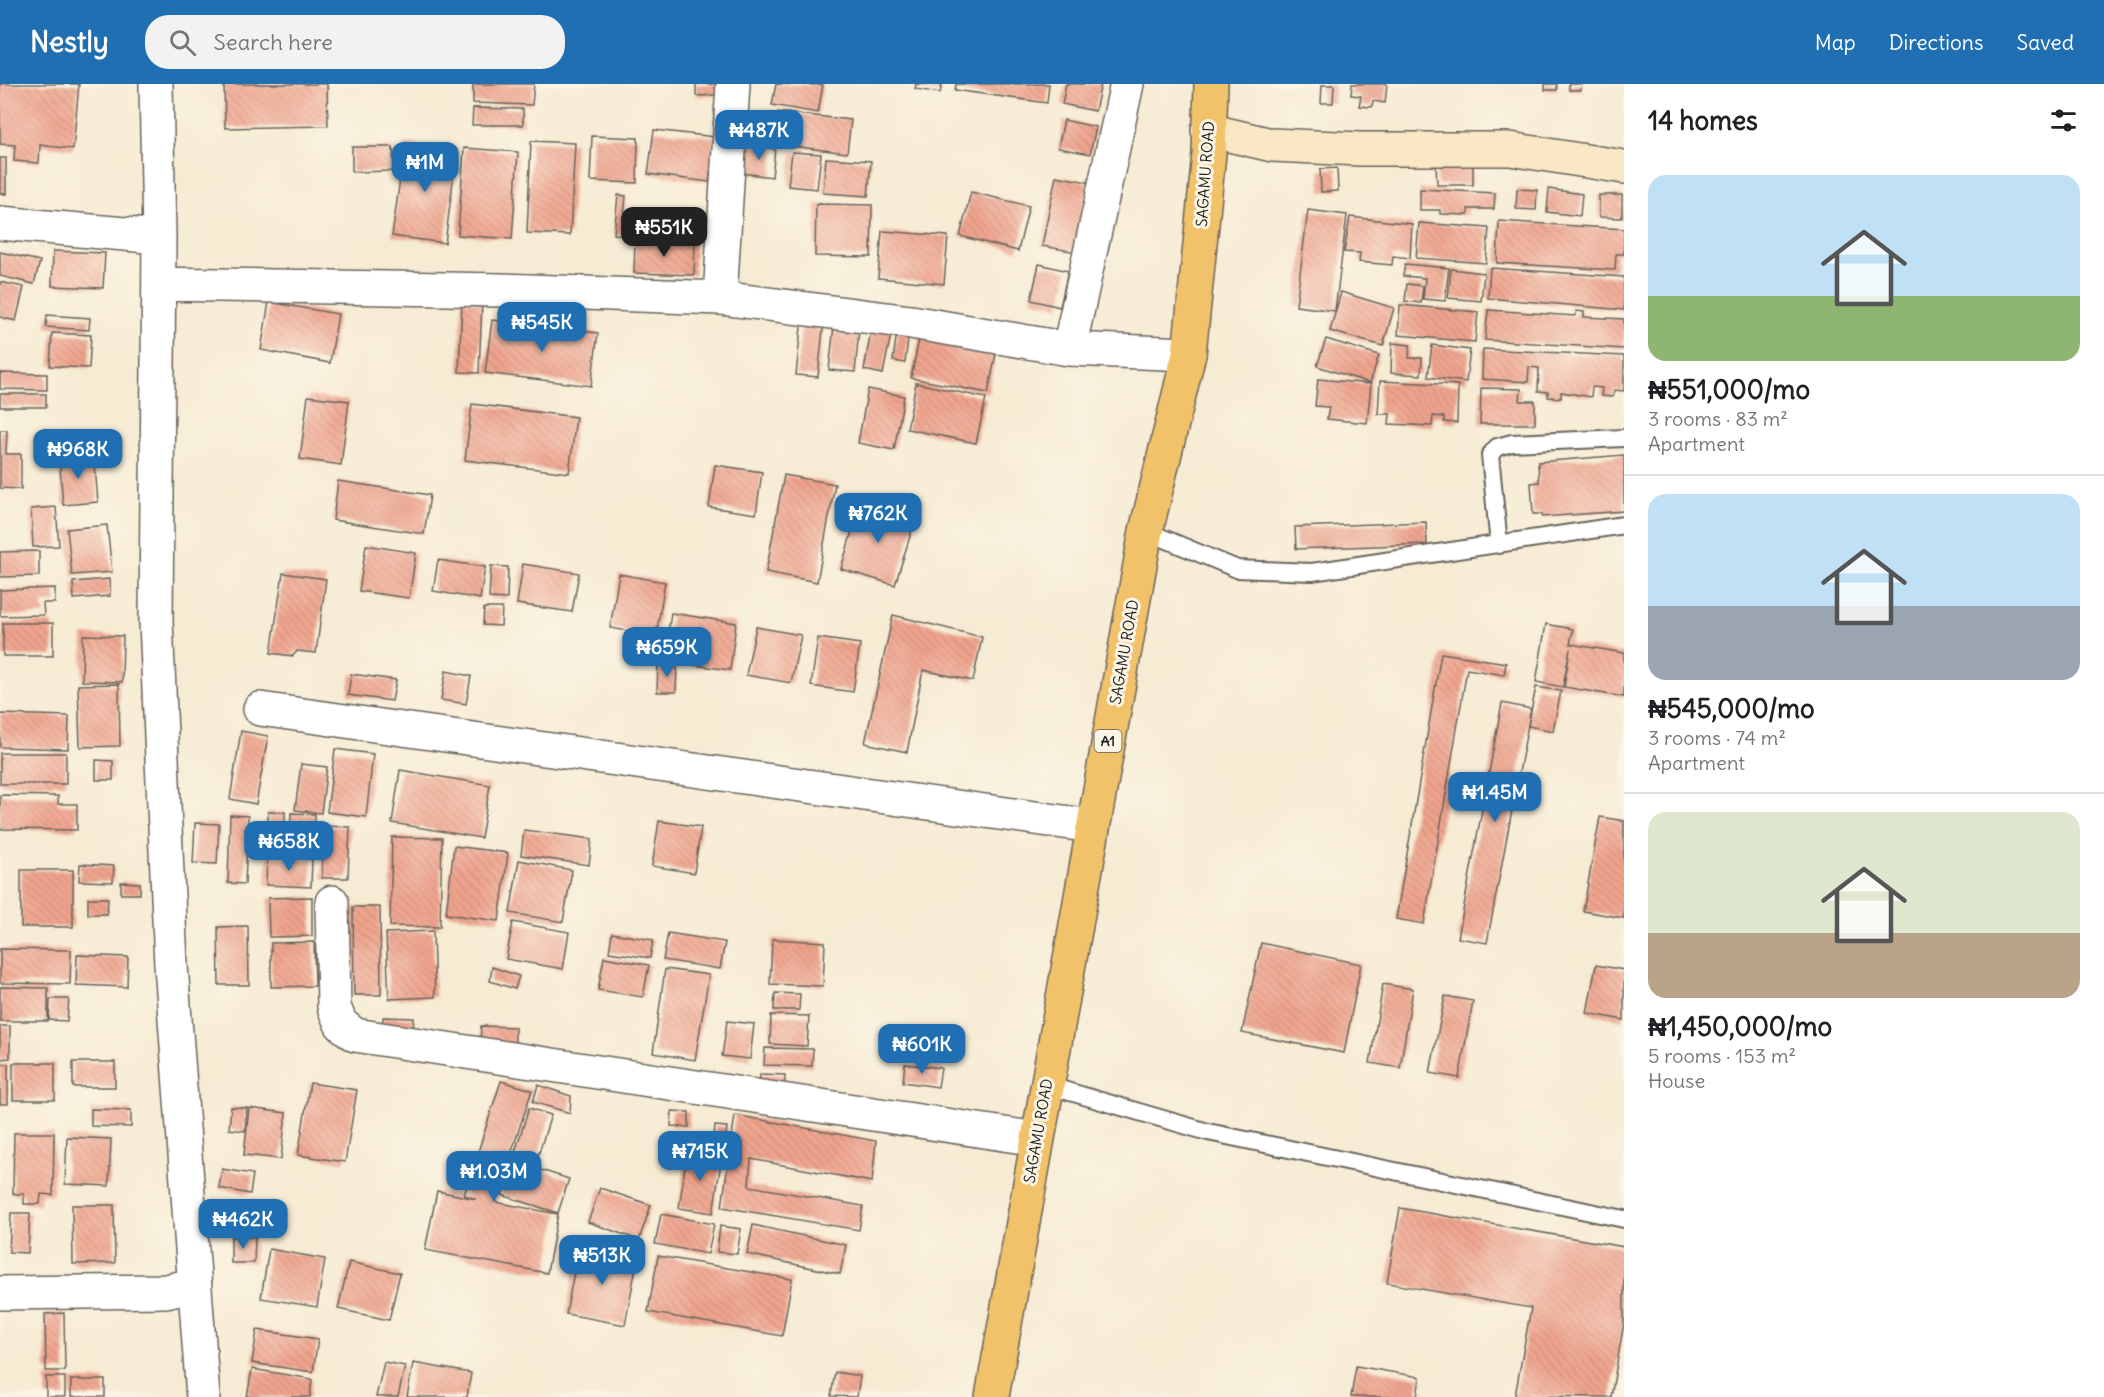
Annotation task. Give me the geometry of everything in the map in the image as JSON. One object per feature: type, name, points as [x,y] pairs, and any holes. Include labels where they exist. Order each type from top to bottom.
[{"type":"highway","name":"SAGAMU ROAD","points":[[992,1397],[1146,531],[1189,354],[1209,154],[1211,84]]},
{"type":"street","points":[[156,84],[159,237],[156,621],[171,965],[202,1397]]},
{"type":"street","points":[[720,298],[733,84]]},
{"type":"street","points":[[1069,349],[1127,84]]},
{"type":"street","points":[[1208,130],[1272,145],[1360,149],[1510,149],[1624,167]]},
{"type":"street","points":[[0,223],[159,237]]},
{"type":"street","points":[[159,284],[502,290],[720,298],[911,322],[1069,349],[1189,354]]},
{"type":"street","points":[[260,709],[1092,826]]},
{"type":"street","points":[[332,902],[334,1006],[341,1023],[355,1035],[1037,1139]]},
{"type":"street","points":[[0,1293],[166,1291],[193,1285]]},
{"type":"lane","points":[[1499,545],[1490,455],[1497,447],[1512,443],[1624,438]]},
{"type":"lane","points":[[1146,531],[1237,569],[1312,572],[1624,525]]},
{"type":"lane","points":[[1046,1085],[1208,1132],[1624,1219]]},
{"type":"building","points":[[0,84],[79,84],[73,149],[40,145],[39,163],[14,161],[15,145],[0,144]]},
{"type":"building","points":[[224,84],[327,84],[328,126],[225,128]]},
{"type":"building","points":[[473,84],[534,84],[532,105],[473,103]]},
{"type":"building","points":[[696,84],[717,84],[718,95],[696,96]]},
{"type":"building","points":[[776,84],[823,85],[818,113],[772,105]]},
{"type":"building","points":[[916,84],[942,84],[940,93],[915,89]]},
{"type":"building","points":[[956,84],[1049,84],[1047,103],[955,90]]},
{"type":"building","points":[[1066,84],[1101,84],[1095,111],[1062,104]]},
{"type":"building","points":[[1352,84],[1387,84],[1385,103],[1373,101],[1372,107],[1359,106],[1361,96],[1351,95]]},
{"type":"building","points":[[1545,84],[1557,84],[1557,90],[1545,90]]},
{"type":"building","points":[[1569,84],[1582,84],[1581,90],[1569,90]]},
{"type":"building","points":[[1322,85],[1334,85],[1333,103],[1321,103]]},
{"type":"building","points":[[473,108],[523,109],[523,125],[472,125]]},
{"type":"building","points":[[778,112],[851,120],[847,153],[775,144]]},
{"type":"building","points":[[1064,120],[1096,127],[1090,154],[1058,148]]},
{"type":"building","points":[[654,130],[715,137],[709,182],[648,174]]},
{"type":"building","points":[[592,136],[638,138],[637,183],[590,181]]},
{"type":"building","points":[[531,141],[575,143],[570,235],[527,233]]},
{"type":"building","points":[[405,143],[457,150],[445,243],[392,236]]},
{"type":"building","points":[[745,145],[775,149],[772,177],[742,173]]},
{"type":"building","points":[[352,147],[393,147],[394,171],[352,172]]},
{"type":"building","points":[[464,148],[518,152],[512,239],[458,235]]},
{"type":"building","points":[[792,152],[821,154],[817,189],[788,186]]},
{"type":"building","points":[[0,158],[6,158],[6,194],[0,193]]},
{"type":"building","points":[[826,158],[871,161],[868,196],[823,193]]},
{"type":"building","points":[[1473,161],[1473,185],[1437,185],[1436,165]]},
{"type":"building","points":[[1337,168],[1338,191],[1321,192],[1320,169]]},
{"type":"building","points":[[1056,176],[1088,182],[1076,252],[1042,246]]},
{"type":"building","points":[[1420,189],[1495,193],[1494,209],[1468,209],[1468,215],[1440,214],[1440,210],[1420,210]]},
{"type":"building","points":[[1517,189],[1537,190],[1536,210],[1516,209]]},
{"type":"building","points":[[1549,189],[1582,194],[1580,216],[1547,212]]},
{"type":"building","points":[[971,192],[1029,206],[1018,251],[960,236]]},
{"type":"building","points":[[618,195],[626,196],[622,235],[614,234]]},
{"type":"building","points":[[1599,195],[1622,195],[1622,218],[1599,217]]},
{"type":"building","points":[[816,204],[872,205],[871,257],[815,256]]},
{"type":"building","points":[[1308,210],[1347,215],[1335,311],[1296,306]]},
{"type":"building","points":[[1350,217],[1412,224],[1410,258],[1393,256],[1392,265],[1359,262],[1360,253],[1344,252]]},
{"type":"building","points":[[1499,221],[1624,229],[1624,254],[1616,254],[1615,270],[1497,263]]},
{"type":"building","points":[[1419,223],[1489,228],[1486,263],[1416,258]]},
{"type":"building","points":[[882,231],[948,236],[944,284],[878,278]]},
{"type":"building","points":[[635,240],[695,242],[694,275],[634,273]]},
{"type":"building","points":[[53,251],[105,253],[103,288],[52,286]]},
{"type":"building","points":[[0,252],[40,261],[34,284],[0,276]]},
{"type":"building","points":[[1039,264],[1068,271],[1060,307],[1031,300]]},
{"type":"building","points":[[1405,264],[1449,268],[1445,301],[1423,299],[1425,278],[1403,276]]},
{"type":"building","points":[[1490,268],[1624,277],[1624,310],[1488,298]]},
{"type":"building","points":[[1451,269],[1484,273],[1481,301],[1448,298]]},
{"type":"building","points":[[0,282],[24,287],[16,321],[0,317]]},
{"type":"building","points":[[1407,284],[1423,286],[1421,303],[1405,301]]},
{"type":"building","points":[[1341,292],[1394,308],[1383,346],[1330,331]]},
{"type":"building","points":[[462,301],[482,302],[479,373],[459,372]]},
{"type":"building","points":[[269,302],[338,314],[330,363],[261,350]]},
{"type":"building","points":[[1400,305],[1478,312],[1475,342],[1398,335]]},
{"type":"building","points":[[1488,310],[1575,316],[1576,311],[1584,312],[1584,317],[1624,319],[1624,349],[1485,340]]},
{"type":"building","points":[[47,315],[90,318],[89,330],[46,327]]},
{"type":"building","points":[[802,317],[824,319],[818,377],[796,375]]},
{"type":"building","points":[[835,317],[860,319],[855,372],[829,370]]},
{"type":"building","points":[[492,320],[598,333],[591,386],[485,373]]},
{"type":"building","points":[[898,323],[910,324],[905,363],[893,361]]},
{"type":"building","points":[[872,325],[892,329],[883,374],[864,370]]},
{"type":"building","points":[[52,333],[91,335],[89,368],[50,366]]},
{"type":"building","points":[[920,334],[997,349],[988,393],[911,378]]},
{"type":"building","points":[[1326,339],[1379,355],[1370,383],[1317,366]]},
{"type":"building","points":[[1392,343],[1410,345],[1409,358],[1422,358],[1421,375],[1391,373]]},
{"type":"building","points":[[1432,345],[1470,350],[1466,382],[1428,377]]},
{"type":"building","points":[[1483,349],[1624,356],[1624,391],[1614,390],[1613,397],[1601,396],[1602,388],[1592,387],[1591,397],[1561,392],[1561,398],[1548,397],[1548,392],[1538,391],[1539,368],[1529,367],[1528,382],[1482,379]]},
{"type":"building","points":[[0,373],[47,374],[47,390],[0,389]]},
{"type":"building","points":[[1318,379],[1371,384],[1367,423],[1327,419],[1329,407],[1315,406]]},
{"type":"building","points":[[1380,381],[1458,385],[1457,423],[1444,422],[1444,417],[1433,416],[1432,426],[1389,424],[1390,414],[1378,414]]},
{"type":"building","points":[[916,383],[986,398],[976,443],[907,429]]},
{"type":"building","points":[[1481,388],[1521,389],[1520,401],[1535,401],[1535,424],[1480,424]]},
{"type":"building","points":[[868,389],[904,396],[894,450],[858,443]]},
{"type":"building","points":[[0,394],[46,394],[46,407],[0,407]]},
{"type":"building","points":[[308,396],[349,401],[341,465],[300,459]]},
{"type":"building","points":[[472,404],[576,417],[569,473],[465,460]]},
{"type":"building","points":[[0,430],[7,430],[6,454],[21,454],[21,489],[0,488]]},
{"type":"building","points":[[94,454],[98,502],[63,505],[59,457]]},
{"type":"building","points":[[1624,455],[1624,511],[1542,517],[1542,514],[1533,514],[1531,483],[1539,482],[1538,462]]},
{"type":"building","points":[[715,465],[762,472],[756,514],[709,507]]},
{"type":"building","points":[[784,475],[835,484],[817,582],[766,572]]},
{"type":"building","points":[[338,481],[430,495],[424,534],[333,520]]},
{"type":"building","points":[[860,504],[915,520],[895,585],[841,569]]},
{"type":"building","points":[[56,507],[59,546],[33,547],[31,509]]},
{"type":"building","points":[[1426,522],[1427,544],[1296,549],[1295,527]]},
{"type":"building","points":[[107,525],[112,572],[72,575],[67,529]]},
{"type":"building","points":[[366,545],[416,553],[409,598],[359,591]]},
{"type":"building","points":[[39,551],[39,576],[0,577],[0,552]]},
{"type":"building","points":[[438,560],[485,567],[480,599],[433,591]]},
{"type":"building","points":[[523,564],[579,573],[572,612],[517,604]]},
{"type":"building","points":[[491,566],[508,567],[507,599],[489,598]]},
{"type":"building","points":[[283,573],[326,579],[316,653],[297,651],[293,656],[271,653]]},
{"type":"building","points":[[619,574],[665,582],[656,636],[610,628]]},
{"type":"building","points":[[109,579],[110,596],[74,599],[73,582]]},
{"type":"building","points":[[55,588],[55,603],[43,603],[44,615],[0,616],[0,590]]},
{"type":"building","points":[[484,608],[502,608],[501,626],[483,625]]},
{"type":"building","points":[[671,613],[736,623],[730,670],[664,661]]},
{"type":"building","points":[[893,615],[982,637],[973,681],[923,670],[907,752],[865,743]]},
{"type":"building","points":[[3,623],[53,623],[53,656],[3,656]]},
{"type":"building","points":[[1546,624],[1573,629],[1570,644],[1624,653],[1624,697],[1564,687],[1570,649],[1563,687],[1536,682]]},
{"type":"building","points":[[756,627],[801,635],[791,683],[746,675]]},
{"type":"building","points":[[83,635],[123,636],[122,682],[82,681]]},
{"type":"building","points":[[818,638],[860,644],[853,692],[811,686]]},
{"type":"building","points":[[1441,653],[1506,663],[1504,675],[1467,669],[1424,924],[1396,919]]},
{"type":"building","points":[[658,664],[677,665],[676,692],[657,692]]},
{"type":"building","points":[[446,671],[471,676],[466,704],[441,700]]},
{"type":"building","points":[[351,674],[396,680],[392,701],[348,695]]},
{"type":"building","points":[[119,684],[120,746],[80,747],[78,685]]},
{"type":"building","points":[[1536,687],[1561,691],[1553,731],[1528,726]]},
{"type":"building","points":[[1502,703],[1531,709],[1487,943],[1458,938]]},
{"type":"building","points":[[0,714],[69,716],[68,749],[0,747]]},
{"type":"building","points":[[241,731],[268,736],[256,804],[230,799]]},
{"type":"building","points":[[335,749],[373,754],[366,817],[327,812]]},
{"type":"building","points":[[0,753],[66,753],[66,784],[0,784]]},
{"type":"building","points":[[96,760],[113,761],[113,780],[96,780]]},
{"type":"building","points":[[301,764],[327,767],[321,813],[295,810]]},
{"type":"building","points":[[400,770],[490,785],[481,838],[392,823]]},
{"type":"building","points":[[0,795],[58,796],[58,804],[77,804],[77,830],[0,829]]},
{"type":"building","points":[[268,812],[285,812],[285,852],[268,852]]},
{"type":"building","points":[[291,813],[315,814],[314,854],[290,853]]},
{"type":"building","points":[[230,815],[248,816],[245,884],[228,883]]},
{"type":"building","points":[[1600,817],[1624,821],[1624,918],[1583,911]]},
{"type":"building","points":[[659,821],[701,827],[694,873],[652,866]]},
{"type":"building","points":[[195,823],[219,824],[217,864],[193,863]]},
{"type":"building","points":[[323,826],[350,827],[348,878],[322,878]]},
{"type":"building","points":[[524,830],[592,839],[589,865],[521,855]]},
{"type":"building","points":[[392,837],[442,838],[440,927],[390,926]]},
{"type":"building","points":[[454,846],[508,853],[499,921],[446,914]]},
{"type":"building","points":[[267,857],[312,859],[311,887],[266,885]]},
{"type":"building","points":[[519,860],[572,870],[563,922],[510,913]]},
{"type":"building","points":[[80,864],[114,866],[113,882],[79,881]]},
{"type":"building","points":[[21,870],[73,870],[73,927],[21,927]]},
{"type":"building","points":[[121,882],[140,883],[140,894],[121,894]]},
{"type":"building","points":[[312,897],[312,936],[269,937],[268,898]]},
{"type":"building","points":[[88,898],[108,898],[107,914],[88,914]]},
{"type":"building","points":[[353,907],[380,907],[381,995],[354,995]]},
{"type":"building","points":[[513,922],[569,932],[563,969],[506,959]]},
{"type":"building","points":[[248,926],[249,985],[219,985],[218,927]]},
{"type":"building","points":[[433,931],[435,997],[389,999],[386,933]]},
{"type":"building","points":[[612,933],[653,940],[650,958],[609,952]]},
{"type":"building","points":[[668,933],[725,942],[720,969],[663,960]]},
{"type":"building","points":[[772,939],[825,942],[823,986],[770,984]]},
{"type":"building","points":[[314,942],[315,986],[271,987],[271,943]]},
{"type":"building","points":[[1261,943],[1361,964],[1344,1053],[1242,1033]]},
{"type":"building","points":[[0,949],[71,950],[70,984],[0,983]]},
{"type":"building","points":[[77,955],[128,957],[127,987],[76,985]]},
{"type":"building","points":[[604,957],[649,965],[643,997],[598,990]]},
{"type":"building","points":[[1596,965],[1624,970],[1624,1020],[1587,1013]]},
{"type":"building","points":[[492,967],[519,976],[515,989],[490,981]]},
{"type":"building","points":[[665,969],[709,975],[695,1060],[653,1053]]},
{"type":"building","points":[[1383,984],[1413,989],[1400,1068],[1370,1063]]},
{"type":"building","points":[[0,987],[48,988],[48,1021],[0,1021]]},
{"type":"building","points":[[775,993],[800,994],[799,1010],[774,1010]]},
{"type":"building","points":[[1445,996],[1473,1001],[1459,1078],[1430,1073]]},
{"type":"building","points":[[50,999],[69,999],[67,1021],[49,1020]]},
{"type":"building","points":[[771,1015],[809,1016],[807,1046],[770,1044]]},
{"type":"building","points":[[383,1017],[414,1018],[413,1031],[382,1030]]},
{"type":"building","points":[[727,1021],[754,1024],[750,1059],[722,1056]]},
{"type":"building","points":[[0,1026],[10,1026],[10,1058],[0,1059]]},
{"type":"building","points":[[481,1026],[515,1027],[515,1046],[480,1044]]},
{"type":"building","points":[[765,1048],[813,1049],[812,1066],[764,1065]]},
{"type":"building","points":[[73,1062],[115,1062],[115,1087],[73,1087]]},
{"type":"building","points":[[13,1063],[55,1063],[55,1100],[13,1100]]},
{"type":"building","points":[[0,1064],[8,1064],[8,1104],[0,1104]]},
{"type":"building","points":[[905,1064],[941,1068],[938,1087],[903,1082]]},
{"type":"building","points":[[760,1074],[785,1075],[784,1091],[759,1090]]},
{"type":"building","points":[[501,1081],[532,1090],[495,1202],[558,1214],[547,1273],[425,1250],[437,1191],[476,1199],[464,1195]]},
{"type":"building","points":[[310,1083],[357,1090],[345,1162],[298,1155]]},
{"type":"building","points":[[538,1085],[571,1096],[570,1113],[533,1102]]},
{"type":"building","points":[[231,1107],[247,1108],[245,1131],[229,1129]]},
{"type":"building","points":[[249,1108],[286,1113],[281,1159],[244,1155]]},
{"type":"building","points":[[529,1108],[551,1115],[536,1162],[514,1155]]},
{"type":"building","points":[[91,1109],[131,1110],[131,1127],[91,1126]]},
{"type":"building","points":[[672,1111],[689,1112],[689,1127],[671,1126]]},
{"type":"building","points":[[735,1115],[876,1141],[872,1182],[751,1159],[749,1186],[863,1206],[859,1230],[722,1207]]},
{"type":"building","points":[[715,1126],[727,1127],[725,1145],[713,1144]]},
{"type":"building","points":[[14,1133],[54,1133],[53,1195],[41,1194],[40,1204],[24,1204],[24,1194],[13,1194]]},
{"type":"building","points":[[67,1137],[111,1139],[109,1186],[65,1184]]},
{"type":"building","points":[[687,1152],[722,1156],[713,1213],[679,1208]]},
{"type":"building","points":[[513,1161],[569,1179],[558,1213],[502,1195]]},
{"type":"building","points":[[222,1169],[253,1174],[250,1194],[219,1188]]},
{"type":"building","points":[[600,1188],[651,1205],[639,1240],[588,1222]]},
{"type":"building","points":[[72,1205],[114,1205],[115,1263],[73,1264]]},
{"type":"building","points":[[1400,1208],[1624,1247],[1624,1323],[1611,1397],[1515,1396],[1531,1308],[1387,1283]]},
{"type":"building","points":[[11,1213],[30,1213],[28,1253],[9,1252]]},
{"type":"building","points":[[661,1214],[714,1224],[708,1254],[655,1244]]},
{"type":"building","points":[[753,1225],[846,1245],[840,1274],[747,1254]]},
{"type":"building","points":[[720,1226],[741,1229],[737,1254],[717,1252]]},
{"type":"building","points":[[231,1237],[255,1237],[254,1263],[231,1263]]},
{"type":"building","points":[[579,1246],[638,1257],[625,1325],[566,1314]]},
{"type":"building","points":[[269,1249],[325,1259],[317,1307],[261,1298]]},
{"type":"building","points":[[658,1256],[792,1279],[782,1336],[648,1312]]},
{"type":"building","points":[[349,1262],[400,1273],[389,1320],[338,1309]]},
{"type":"building","points":[[64,1313],[65,1371],[46,1371],[45,1314]]},
{"type":"building","points":[[257,1330],[318,1339],[313,1372],[252,1363]]},
{"type":"building","points":[[384,1362],[405,1366],[398,1397],[376,1397]]},
{"type":"building","points":[[413,1363],[471,1373],[467,1397],[407,1397]]},
{"type":"building","points":[[1356,1366],[1420,1377],[1417,1397],[1351,1397]]},
{"type":"building","points":[[252,1369],[312,1379],[310,1397],[247,1397]]},
{"type":"building","points":[[835,1372],[860,1376],[857,1397],[831,1396]]},
{"type":"building","points":[[46,1377],[65,1377],[65,1397],[46,1397]]},
{"type":"building","points":[[71,1380],[105,1380],[105,1397],[71,1397]]}]
